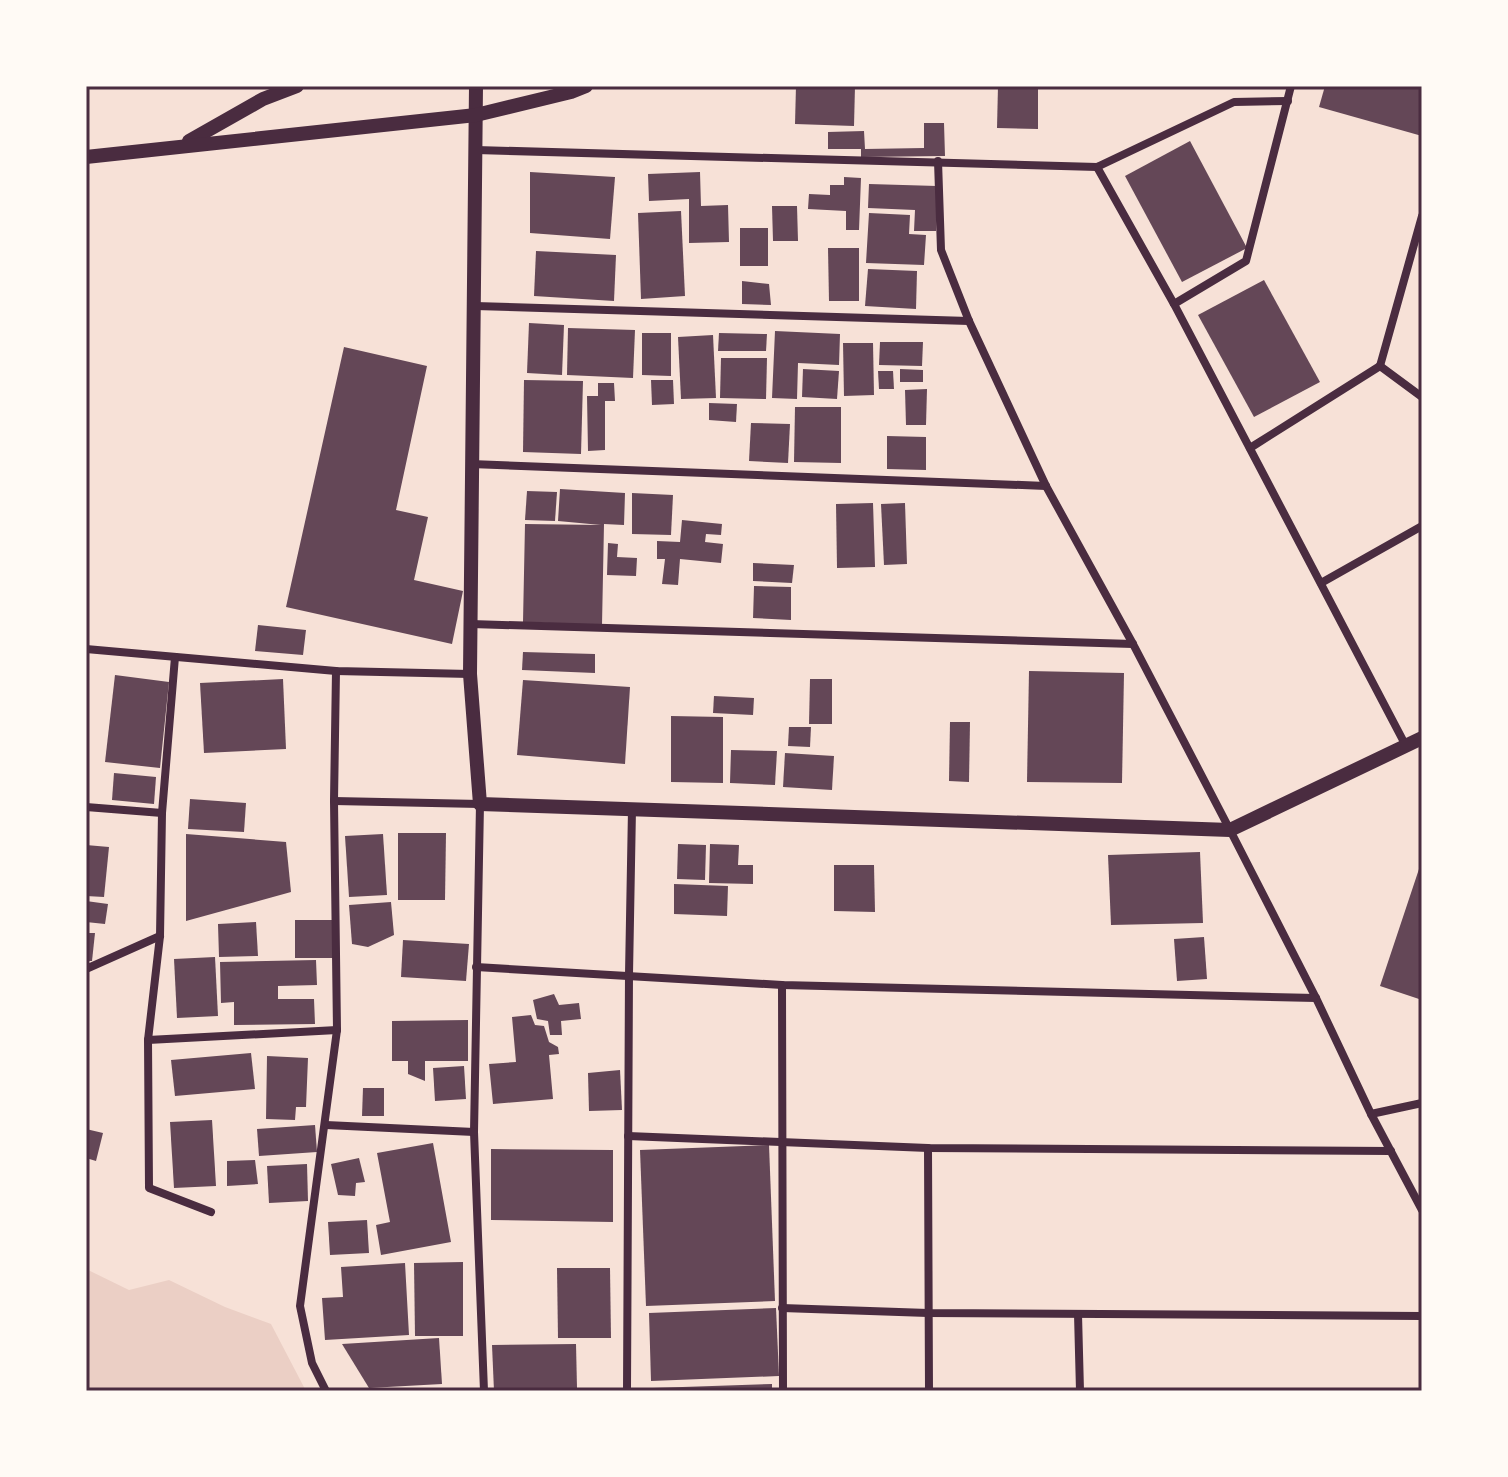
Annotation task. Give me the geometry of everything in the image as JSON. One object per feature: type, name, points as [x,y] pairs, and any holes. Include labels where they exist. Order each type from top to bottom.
[{"type":"street","points":[[182,145],[263,99],[297,86]]},
{"type":"street","points":[[476,86],[470,674],[480,804],[474,1132],[484,1391]]},
{"type":"street","points":[[86,157],[476,115],[586,86]]},
{"type":"street","points":[[1174,304],[1246,261],[1291,86]]},
{"type":"street","points":[[476,150],[1097,167],[1234,102],[1288,101]]},
{"type":"street","points":[[938,161],[941,250],[969,321],[1046,486],[1230,830],[1422,1210]]},
{"type":"street","points":[[1097,167],[1174,304],[1406,746]]},
{"type":"street","points":[[1250,448],[1380,366],[1422,216]]},
{"type":"street","points":[[475,306],[969,321]]},
{"type":"street","points":[[1380,366],[1422,397]]},
{"type":"street","points":[[471,464],[1046,486]]},
{"type":"street","points":[[1321,583],[1422,526]]},
{"type":"street","points":[[471,624],[1133,644]]},
{"type":"street","points":[[86,649],[336,671],[470,674]]},
{"type":"street","points":[[175,657],[162,813],[160,936],[148,1040],[149,1188],[211,1212]]},
{"type":"street","points":[[326,1391],[312,1363],[300,1306],[337,1030],[336,671]]},
{"type":"street","points":[[334,801],[632,808],[1230,830],[1422,738]]},
{"type":"street","points":[[86,807],[162,813]]},
{"type":"street","points":[[627,1391],[632,808]]},
{"type":"street","points":[[86,969],[160,936]]},
{"type":"street","points":[[476,967],[782,985],[1316,998]]},
{"type":"street","points":[[782,985],[783,1391]]},
{"type":"street","points":[[148,1040],[337,1030]]},
{"type":"street","points":[[1371,1114],[1422,1103]]},
{"type":"street","points":[[326,1125],[474,1132]]},
{"type":"street","points":[[628,1136],[928,1148],[1391,1151]]},
{"type":"street","points":[[928,1148],[929,1391]]},
{"type":"street","points":[[782,1308],[928,1313],[1422,1316]]},
{"type":"street","points":[[1078,1314],[1080,1391]]},
{"type":"shaded area","points":[[86,1269],[129,1290],[169,1280],[225,1307],[271,1324],[306,1391],[86,1391]]},
{"type":"building","points":[[796,86],[855,86],[854,126],[795,124]]},
{"type":"building","points":[[998,86],[1038,86],[1038,129],[997,128]]},
{"type":"building","points":[[1325,86],[1412,86],[1422,89],[1422,136],[1319,107]]},
{"type":"building","points":[[924,123],[944,123],[945,156],[861,157],[861,149],[828,149],[828,132],[864,131],[865,149],[924,148]]},
{"type":"building","points":[[1190,141],[1247,248],[1182,282],[1125,176]]},
{"type":"building","points":[[530,172],[615,177],[610,239],[530,233]]},
{"type":"building","points":[[700,172],[701,206],[728,205],[729,242],[689,243],[689,199],[649,201],[648,174]]},
{"type":"building","points":[[844,177],[861,178],[859,230],[846,230],[846,211],[808,209],[809,194],[830,195],[830,185],[844,185]]},
{"type":"building","points":[[869,184],[937,186],[936,231],[914,231],[915,210],[868,208]]},
{"type":"building","points":[[772,206],[797,206],[798,241],[773,241]]},
{"type":"building","points":[[681,211],[685,296],[641,299],[638,213]]},
{"type":"building","points":[[869,213],[910,215],[909,234],[926,235],[924,265],[866,263]]},
{"type":"building","points":[[740,228],[768,228],[768,266],[740,266]]},
{"type":"building","points":[[828,248],[859,248],[859,301],[829,301]]},
{"type":"building","points":[[536,251],[616,255],[614,301],[534,296]]},
{"type":"building","points":[[868,269],[917,271],[916,309],[865,306]]},
{"type":"building","points":[[1264,280],[1320,382],[1254,417],[1198,315]]},
{"type":"building","points":[[742,281],[769,284],[771,305],[742,304]]},
{"type":"building","points":[[529,323],[564,325],[562,375],[527,373]]},
{"type":"building","points":[[568,328],[635,330],[633,378],[567,375]]},
{"type":"building","points":[[775,331],[840,334],[839,365],[798,363],[797,399],[772,398]]},
{"type":"building","points":[[642,333],[671,333],[671,376],[642,375]]},
{"type":"building","points":[[719,333],[767,334],[766,351],[718,351]]},
{"type":"building","points":[[713,335],[716,398],[681,399],[678,337]]},
{"type":"building","points":[[880,342],[923,342],[922,366],[879,365]]},
{"type":"building","points":[[843,343],[873,343],[874,395],[844,396]]},
{"type":"building","points":[[344,347],[427,366],[396,510],[428,517],[414,580],[463,591],[452,644],[286,607]]},
{"type":"building","points":[[721,358],[767,358],[766,399],[720,398]]},
{"type":"building","points":[[803,369],[839,371],[837,399],[802,397]]},
{"type":"building","points":[[900,369],[923,370],[923,382],[900,382]]},
{"type":"building","points":[[878,371],[893,371],[894,389],[879,389]]},
{"type":"building","points":[[524,380],[583,381],[581,454],[523,452]]},
{"type":"building","points":[[651,380],[673,380],[674,404],[652,405]]},
{"type":"building","points":[[598,383],[614,383],[615,401],[605,401],[605,450],[588,451],[587,396],[598,396]]},
{"type":"building","points":[[927,389],[926,425],[906,425],[905,390]]},
{"type":"building","points":[[709,403],[737,404],[736,422],[709,420]]},
{"type":"building","points":[[795,407],[841,407],[841,463],[794,462]]},
{"type":"building","points":[[751,423],[790,424],[788,463],[749,461]]},
{"type":"building","points":[[887,436],[926,437],[926,470],[887,469]]},
{"type":"building","points":[[560,489],[625,493],[624,525],[604,524],[602,625],[523,622],[525,524],[601,525],[558,521]]},
{"type":"building","points":[[527,491],[557,492],[555,521],[525,520]]},
{"type":"building","points":[[632,493],[673,495],[671,535],[632,534]]},
{"type":"building","points":[[873,503],[875,567],[837,568],[836,504]]},
{"type":"building","points":[[905,503],[907,564],[884,565],[881,504]]},
{"type":"building","points":[[682,520],[722,524],[721,535],[706,534],[705,542],[723,544],[721,563],[680,559],[678,585],[662,584],[665,559],[657,559],[657,541],[680,542]]},
{"type":"building","points":[[608,543],[618,544],[617,557],[637,558],[636,576],[607,575]]},
{"type":"building","points":[[753,563],[794,565],[792,583],[753,581]]},
{"type":"building","points":[[754,586],[791,587],[791,620],[753,618]]},
{"type":"building","points":[[258,625],[306,630],[303,655],[255,651]]},
{"type":"building","points":[[523,652],[595,654],[595,673],[522,670]]},
{"type":"building","points":[[1029,671],[1124,673],[1122,783],[1027,782]]},
{"type":"building","points":[[115,675],[169,682],[160,768],[105,762]]},
{"type":"building","points":[[283,679],[286,749],[204,753],[200,683]]},
{"type":"building","points":[[810,679],[832,679],[832,724],[809,724]]},
{"type":"building","points":[[523,680],[630,687],[625,764],[517,755]]},
{"type":"building","points":[[714,696],[754,698],[753,715],[713,713]]},
{"type":"building","points":[[671,716],[723,717],[723,783],[671,782]]},
{"type":"building","points":[[950,722],[970,722],[969,782],[949,781]]},
{"type":"building","points":[[789,727],[811,727],[810,747],[788,746]]},
{"type":"building","points":[[731,750],[777,751],[775,785],[730,783]]},
{"type":"building","points":[[785,753],[834,756],[832,790],[783,787]]},
{"type":"building","points":[[114,773],[156,777],[154,804],[112,800]]},
{"type":"building","points":[[190,799],[246,803],[244,832],[188,829]]},
{"type":"building","points":[[398,833],[446,833],[445,900],[398,900]]},
{"type":"building","points":[[186,834],[286,842],[291,892],[186,921]]},
{"type":"building","points":[[383,834],[387,895],[349,897],[345,836]]},
{"type":"building","points":[[678,844],[706,845],[705,880],[677,879]]},
{"type":"building","points":[[710,844],[739,845],[738,865],[753,865],[753,884],[709,883]]},
{"type":"building","points":[[86,845],[109,847],[104,897],[86,896]]},
{"type":"building","points":[[1200,852],[1203,923],[1111,925],[1108,855]]},
{"type":"building","points":[[1422,860],[1422,1000],[1380,986]]},
{"type":"building","points":[[834,865],[874,865],[875,912],[834,911]]},
{"type":"building","points":[[674,884],[728,886],[727,916],[674,914]]},
{"type":"building","points":[[86,901],[108,904],[105,924],[86,922]]},
{"type":"building","points":[[391,902],[394,935],[368,947],[352,944],[349,905]]},
{"type":"building","points":[[295,920],[335,920],[335,958],[295,958]]},
{"type":"building","points":[[256,922],[258,956],[219,957],[218,924]]},
{"type":"building","points":[[86,933],[95,933],[92,961],[86,961]]},
{"type":"building","points":[[1204,937],[1207,979],[1177,981],[1174,939]]},
{"type":"building","points":[[403,940],[469,944],[466,981],[401,977]]},
{"type":"building","points":[[215,957],[218,1016],[177,1018],[174,959]]},
{"type":"building","points":[[316,960],[317,985],[278,986],[278,999],[314,999],[315,1024],[234,1025],[234,1002],[221,1003],[220,962]]},
{"type":"building","points":[[554,994],[559,1005],[579,1003],[581,1019],[561,1021],[562,1035],[550,1035],[548,1021],[537,1019],[533,1000]]},
{"type":"building","points":[[531,1015],[535,1025],[544,1026],[549,1042],[558,1047],[559,1054],[549,1055],[553,1099],[493,1104],[489,1064],[516,1062],[512,1017]]},
{"type":"building","points":[[468,1020],[468,1061],[425,1061],[425,1081],[408,1074],[408,1061],[392,1061],[392,1021]]},
{"type":"building","points":[[251,1053],[255,1089],[175,1096],[171,1060]]},
{"type":"building","points":[[267,1056],[308,1058],[306,1107],[296,1107],[295,1120],[266,1119]]},
{"type":"building","points":[[464,1066],[466,1099],[435,1101],[433,1068]]},
{"type":"building","points":[[620,1070],[622,1110],[589,1111],[588,1073]]},
{"type":"building","points":[[363,1088],[384,1088],[384,1116],[362,1116]]},
{"type":"building","points":[[212,1120],[216,1186],[174,1188],[170,1122]]},
{"type":"building","points":[[315,1125],[317,1152],[259,1156],[257,1129]]},
{"type":"building","points":[[86,1129],[103,1133],[96,1161],[86,1158]]},
{"type":"building","points":[[433,1143],[451,1242],[381,1255],[376,1225],[390,1222],[377,1153]]},
{"type":"building","points":[[769,1145],[775,1301],[646,1306],[640,1150]]},
{"type":"building","points":[[491,1149],[613,1150],[613,1222],[491,1220]]},
{"type":"building","points":[[359,1158],[365,1182],[356,1183],[355,1196],[338,1195],[331,1164]]},
{"type":"building","points":[[255,1160],[258,1184],[227,1186],[227,1161]]},
{"type":"building","points":[[307,1164],[308,1201],[269,1203],[267,1166]]},
{"type":"building","points":[[367,1220],[369,1253],[330,1255],[328,1222]]},
{"type":"building","points":[[463,1262],[463,1336],[415,1336],[414,1263]]},
{"type":"building","points":[[405,1263],[409,1335],[325,1340],[322,1298],[343,1297],[341,1267]]},
{"type":"building","points":[[557,1268],[610,1268],[611,1338],[558,1338]]},
{"type":"building","points":[[776,1308],[779,1376],[651,1381],[649,1313]]},
{"type":"building","points":[[439,1338],[442,1384],[369,1388],[342,1344]]},
{"type":"building","points":[[576,1344],[577,1388],[574,1391],[494,1391],[492,1345]]},
{"type":"building","points":[[772,1384],[772,1391],[653,1391],[653,1388]]}]
